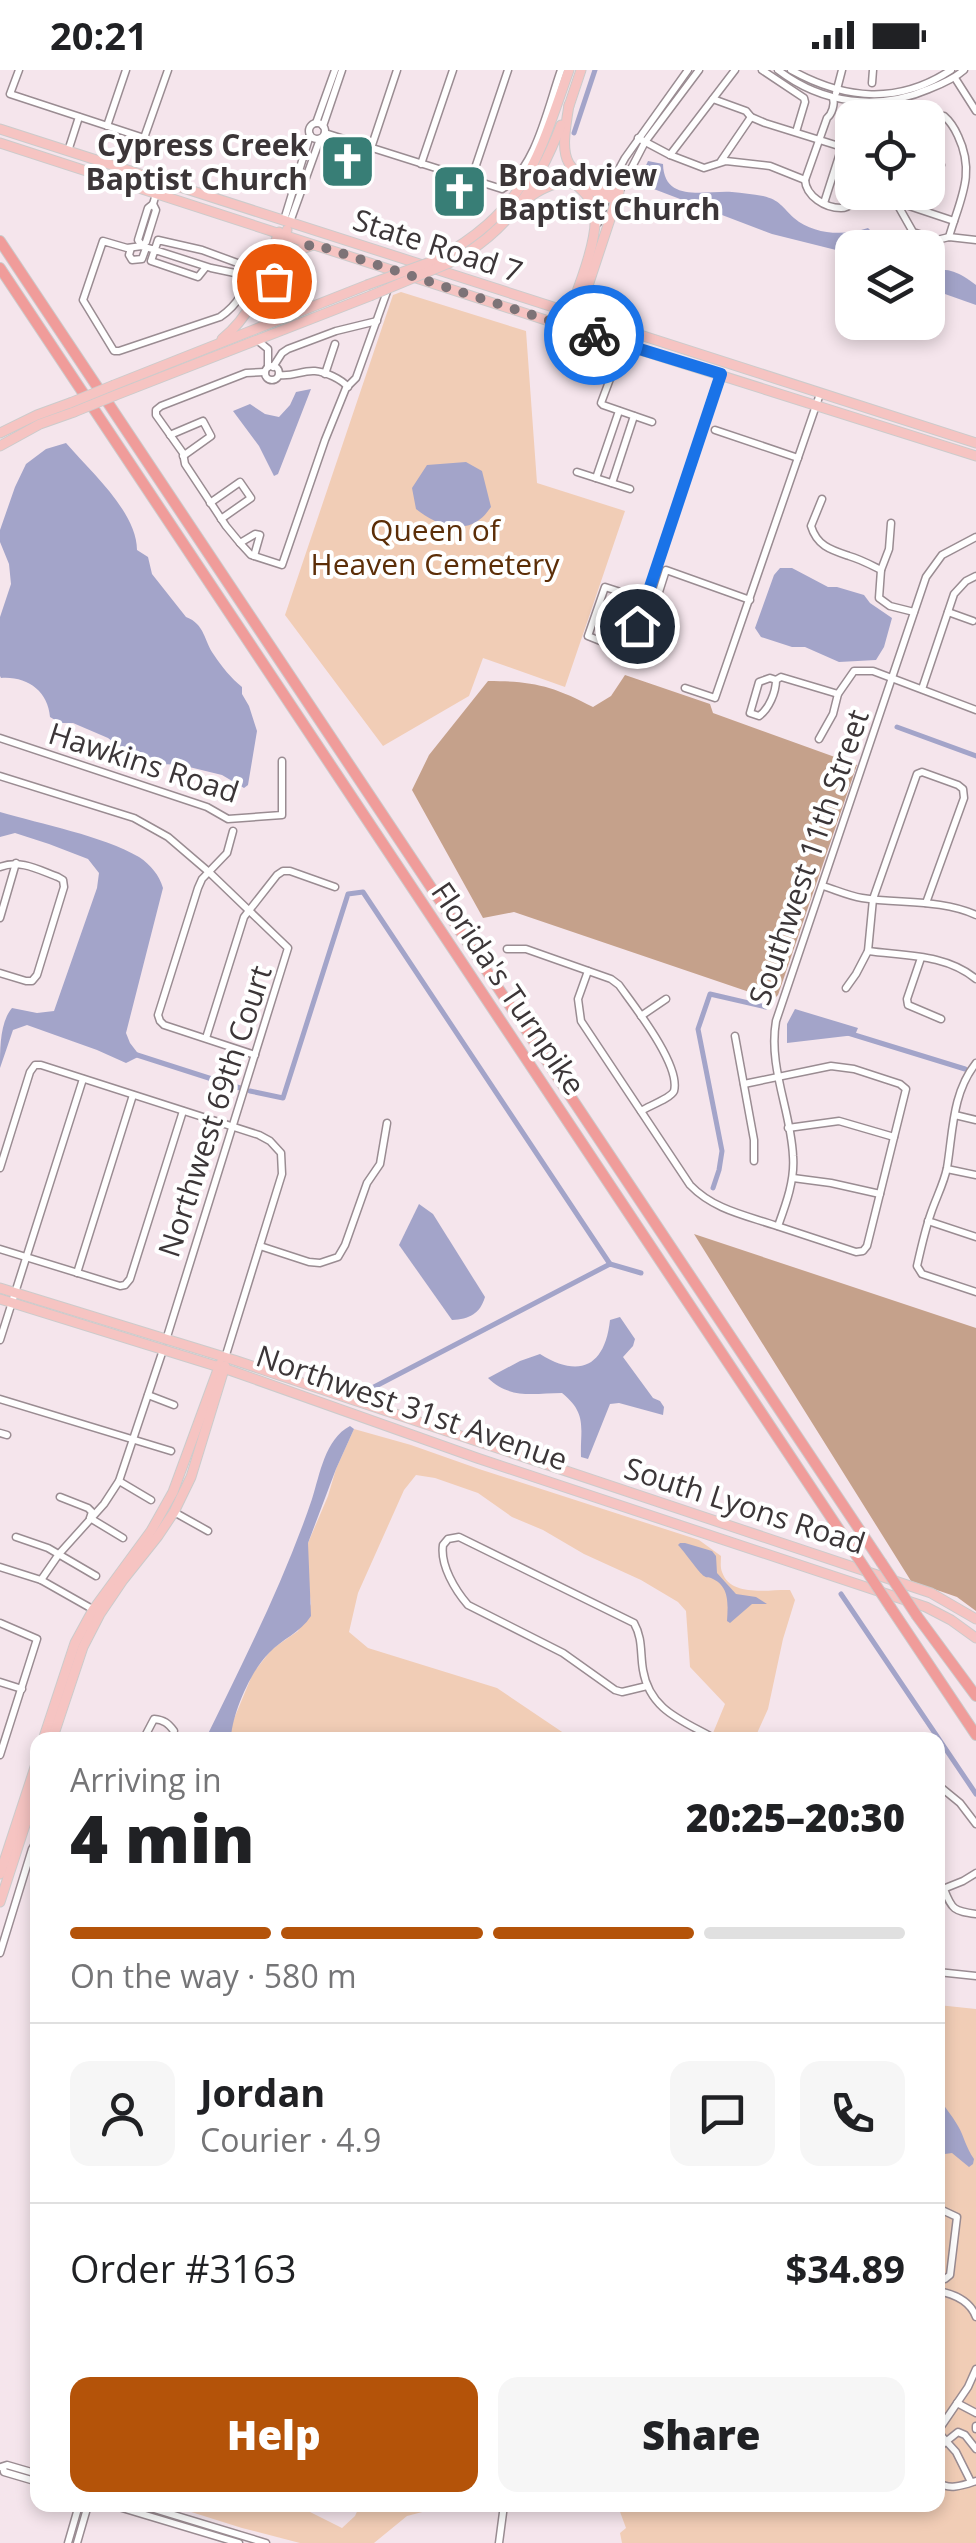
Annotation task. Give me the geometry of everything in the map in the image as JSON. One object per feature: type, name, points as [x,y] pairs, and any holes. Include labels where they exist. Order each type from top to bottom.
[{"type":"highway","name":"Florida's Turnpike","points":[[0,241],[917,1616],[976,1696]]},
{"type":"highway","name":"Florida's Turnpike","points":[[0,268],[976,1735]]},
{"type":"main road","points":[[115,390],[256,340],[461,246],[514,198],[530,173],[569,70]]},
{"type":"main road","points":[[0,446],[72,408],[212,346],[317,305],[468,254],[521,204],[548,158],[581,70]]},
{"type":"main road","points":[[569,105],[564,147],[568,164],[582,178],[613,194]]},
{"type":"main road","name":"State Road 7","points":[[0,129],[574,315],[976,456]]},
{"type":"main road","name":"State Road 7","points":[[0,144],[130,186],[154,199],[313,244],[569,328],[976,443]]},
{"type":"main road","points":[[130,186],[147,186],[159,180]]},
{"type":"main road","points":[[521,204],[553,184],[567,182],[613,194]]},
{"type":"main road","points":[[574,184],[592,203],[596,218],[574,315]]},
{"type":"main road","points":[[154,199],[167,189],[198,194]]},
{"type":"main road","points":[[569,328],[613,194]]},
{"type":"main road","points":[[212,346],[249,312],[287,222]]},
{"type":"main road","points":[[282,235],[274,274],[277,289],[297,304],[317,305]]},
{"type":"main road","points":[[274,274],[288,254],[313,244]]},
{"type":"main road","points":[[444,286],[494,289]]},
{"type":"main road","points":[[0,433],[19,423],[72,408]]},
{"type":"main road","name":"Northwest 31st Avenue","points":[[0,1288],[14,1298],[165,1345],[477,1458],[807,1567]]},
{"type":"main road","name":"Northwest 31st Avenue","points":[[0,1299],[14,1298]]},
{"type":"main road","points":[[55,1732],[96,1612],[174,1512],[190,1477],[223,1365]]},
{"type":"main road","points":[[46,1732],[76,1643],[174,1492],[223,1365]]},
{"type":"main road","name":"Northwest 31st Avenue","points":[[223,1365],[323,1390]]},
{"type":"main road","name":"South Lyons Road","points":[[323,1390],[930,1593],[976,1619]]},
{"type":"main road","points":[[620,1504],[624,1491]]},
{"type":"main road","name":"South Lyons Road","points":[[807,1567],[926,1607],[976,1638]]},
{"type":"main road","points":[[0,1874],[30,1783]]},
{"type":"main road","points":[[0,1902],[30,1809]]},
{"type":"street","points":[[19,70],[10,94],[144,138],[168,70]]},
{"type":"street","points":[[107,126],[126,70]]},
{"type":"street","points":[[287,222],[338,70]]},
{"type":"street","points":[[370,148],[397,70]]},
{"type":"street","points":[[421,164],[453,70]]},
{"type":"street","points":[[471,180],[508,70]]},
{"type":"street","points":[[299,186],[310,128],[502,189],[512,183],[531,154],[560,70]]},
{"type":"street","points":[[594,236],[641,140],[688,70]]},
{"type":"street","points":[[641,140],[698,70]]},
{"type":"street","points":[[670,156],[734,70]]},
{"type":"street","points":[[762,70],[804,98],[796,132]]},
{"type":"street","points":[[778,70],[812,90],[878,95],[917,88],[964,70]]},
{"type":"street","points":[[791,70],[835,94]]},
{"type":"street","points":[[835,206],[809,194],[805,180],[842,70]]},
{"type":"street","points":[[872,70],[872,83]]},
{"type":"street","points":[[951,72],[976,111]]},
{"type":"street","points":[[712,99],[835,146]]},
{"type":"street","points":[[68,151],[79,117]]},
{"type":"street","points":[[720,162],[752,117]]},
{"type":"street","points":[[945,117],[969,162],[968,178],[949,237]]},
{"type":"street","points":[[310,135],[313,139],[321,130]]},
{"type":"street","points":[[641,140],[704,168],[720,162],[770,166],[805,180]]},
{"type":"street","points":[[824,203],[835,169]]},
{"type":"street","points":[[148,248],[144,234],[156,210],[154,199]]},
{"type":"street","points":[[901,210],[913,232],[937,240],[976,239]]},
{"type":"street","points":[[920,210],[954,221]]},
{"type":"street","points":[[131,248],[129,255],[136,262],[142,259],[148,248],[158,240],[252,268],[242,296],[230,310],[169,335],[114,351],[83,300],[103,241],[148,248],[249,276]]},
{"type":"street","points":[[378,321],[288,348],[269,371],[254,377],[246,373],[156,410],[210,503],[254,556],[282,565],[284,562],[325,440],[348,386],[356,378],[378,321],[386,300],[393,270]]},
{"type":"street","points":[[256,340],[268,350],[269,371],[275,380],[279,374],[289,377],[314,370],[343,380],[348,386]]},
{"type":"street","points":[[325,374],[336,344]]},
{"type":"street","points":[[622,344],[601,402],[652,422]]},
{"type":"street","points":[[645,600],[604,587],[588,636],[628,652],[721,374]]},
{"type":"street","points":[[686,688],[715,698],[818,399]]},
{"type":"street","points":[[596,478],[620,411]]},
{"type":"street","points":[[612,483],[634,416]]},
{"type":"street","points":[[170,435],[203,421],[211,436],[184,456]]},
{"type":"street","points":[[715,430],[798,458]]},
{"type":"street","points":[[578,472],[630,489]]},
{"type":"street","points":[[210,503],[240,482],[251,498],[221,519]]},
{"type":"street","points":[[822,499],[811,526],[816,538],[830,550],[881,570]]},
{"type":"street","points":[[891,523],[890,550],[881,570],[879,598],[890,606],[914,612]]},
{"type":"street","points":[[240,543],[260,535],[254,556]]},
{"type":"street","name":"Southwest 11th Street","points":[[778,1226],[792,1178],[794,1155],[774,1050],[776,1021],[926,578],[942,555],[976,537]]},
{"type":"street","points":[[644,636],[666,570],[750,600]]},
{"type":"street","points":[[922,689],[954,594],[976,576]]},
{"type":"street","points":[[948,612],[973,621]]},
{"type":"street","name":"Southwest 11th Street","points":[[818,739],[834,714],[838,694],[854,670],[892,678]]},
{"type":"street","name":"Southwest 11th Street","points":[[776,680],[781,677],[838,694]]},
{"type":"street","points":[[892,678],[974,709],[976,700]]},
{"type":"street","points":[[776,680],[763,714],[750,713],[759,682],[776,680]]},
{"type":"street","name":"Hawkins Road","points":[[0,738],[207,806],[228,819],[282,815],[282,761]]},
{"type":"street","points":[[846,988],[868,952],[873,899],[917,774],[922,772],[962,788],[964,798],[926,904]]},
{"type":"street","points":[[0,776],[134,818],[168,837],[248,910]]},
{"type":"street","points":[[234,831],[227,852],[198,888],[158,1014],[164,1025],[255,1054]]},
{"type":"street","points":[[0,867],[16,863],[63,880],[64,887],[37,975],[32,981],[0,973]]},
{"type":"street","points":[[0,918],[16,863]]},
{"type":"street","points":[[206,1038],[248,910],[283,871],[335,888]]},
{"type":"street","points":[[823,886],[858,898],[964,909],[976,915]]},
{"type":"street","name":"Northwest 69th Court","points":[[41,1580],[119,1481],[288,948],[248,910]]},
{"type":"street","points":[[507,949],[526,950],[619,985],[663,1050],[674,1088],[667,1099],[641,1112]]},
{"type":"street","points":[[868,952],[941,960],[976,979]]},
{"type":"street","points":[[921,958],[908,1005],[941,1019]]},
{"type":"street","points":[[588,971],[578,999],[581,1021],[700,1196],[715,1205],[856,1252],[863,1251],[906,1089],[854,1069],[831,1066],[744,1084]]},
{"type":"street","points":[[641,1016],[666,999]]},
{"type":"street","points":[[734,1036],[754,1140],[754,1161]]},
{"type":"street","points":[[976,1064],[966,1076],[954,1114],[947,1168],[917,1266],[922,1274],[976,1292]]},
{"type":"street","points":[[0,1168],[35,1065],[270,1141],[280,1153],[282,1174],[223,1365]]},
{"type":"street","points":[[0,1340],[83,1079]]},
{"type":"street","points":[[77,1272],[133,1095]]},
{"type":"street","points":[[0,1249],[126,1285],[184,1111]]},
{"type":"street","points":[[954,1114],[976,1120]]},
{"type":"street","points":[[788,1128],[839,1121],[894,1137]]},
{"type":"street","points":[[260,1246],[309,1262],[320,1263],[338,1256],[346,1245],[367,1183],[380,1164],[387,1123]]},
{"type":"street","points":[[947,1168],[976,1175]]},
{"type":"street","points":[[792,1178],[880,1194]]},
{"type":"street","points":[[928,1222],[976,1237]]},
{"type":"street","points":[[148,1395],[174,1404]]},
{"type":"street","points":[[0,1399],[171,1451]]},
{"type":"street","points":[[119,1481],[151,1500]]},
{"type":"street","points":[[60,1497],[88,1508],[92,1512],[90,1518],[123,1538]]},
{"type":"street","points":[[174,1512],[208,1532]]},
{"type":"street","points":[[16,1537],[59,1554],[96,1576]]},
{"type":"street","points":[[646,1686],[615,1690],[563,1653],[468,1606],[459,1595],[442,1552],[443,1544],[460,1537],[634,1623],[642,1641],[646,1686],[665,1710],[703,1732]]},
{"type":"street","points":[[0,1567],[41,1580],[96,1612]]},
{"type":"street","points":[[0,1623],[36,1639],[0,1755]]},
{"type":"street","points":[[0,1682],[22,1689]]},
{"type":"street","points":[[147,1732],[154,1719],[170,1725],[174,1732]]},
{"type":"street","points":[[945,1791],[976,1824]]},
{"type":"street","points":[[0,1952],[30,1855]]},
{"type":"street","points":[[945,1888],[976,1872]]},
{"type":"street","points":[[945,1897],[958,1912],[976,1914]]},
{"type":"street","points":[[945,1973],[976,1976]]},
{"type":"street","points":[[945,2213],[957,2217],[950,2276],[945,2279]]},
{"type":"street","points":[[945,2292],[962,2298],[976,2317]]},
{"type":"street","points":[[945,2421],[976,2369]]},
{"type":"street","points":[[957,2402],[976,2413]]},
{"type":"street","points":[[945,2486],[974,2482],[946,2440],[961,2433],[976,2450]]},
{"type":"street","points":[[30,2472],[8,2465],[1,2467],[4,2472],[30,2480]]},
{"type":"street","points":[[68,2543],[77,2512]]},
{"type":"street","points":[[77,2543],[86,2512]]},
{"type":"street","points":[[135,2512],[239,2543]]},
{"type":"street","points":[[164,2512],[266,2543]]},
{"type":"street","points":[[499,2543],[503,2512]]},
{"type":"green space","name":"Queen of Heaven Cemetery","points":[[401,292],[526,331],[537,483],[625,511],[565,687],[483,658],[469,696],[383,746],[285,615],[393,295]]},
{"type":"green space","points":[[354,1429],[699,1540],[721,1556],[721,1570],[733,1586],[790,1590],[795,1600],[768,1709],[758,1732],[713,1732],[725,1704],[690,1667],[686,1611],[678,1602],[512,1517],[478,1493],[416,1475],[404,1490],[358,1593],[349,1632],[368,1648],[497,1688],[562,1732],[231,1732],[253,1673],[272,1649],[298,1631],[311,1604],[308,1543]]},
{"type":"green space","points":[[945,2006],[976,2009],[976,2543],[622,2543],[620,2533],[626,2528],[620,2512],[945,2512]]},
{"type":"green space","points":[[191,2512],[310,2512],[342,2528],[357,2512],[422,2512],[407,2516],[374,2543],[300,2543]]},
{"type":"shaded area","points":[[625,675],[710,704],[713,713],[857,765],[778,995],[773,1000],[514,912],[483,918],[412,790],[429,755],[488,681],[542,686],[593,707],[611,696]]},
{"type":"shaded area","points":[[694,1234],[976,1328],[976,1611],[957,1597],[911,1581]]},
{"type":"water","points":[[648,161],[663,164],[665,177],[679,190],[763,196],[777,202],[802,224],[835,232],[835,250],[772,234],[638,183]]},
{"type":"water","points":[[945,270],[976,285],[976,305],[945,294]]},
{"type":"water","points":[[311,389],[274,476],[259,446],[233,411],[250,404],[279,417],[296,392]]},
{"type":"water","points":[[66,443],[121,507],[135,536],[137,550],[148,557],[152,574],[186,617],[201,628],[217,659],[242,687],[257,731],[248,785],[244,788],[222,775],[162,764],[125,751],[108,738],[73,723],[60,723],[50,717],[45,700],[34,687],[1,678],[0,617],[11,584],[0,530],[26,464],[46,449]]},
{"type":"water","points":[[466,462],[482,471],[491,507],[482,517],[454,527],[416,509],[412,488],[427,465]]},
{"type":"water","points":[[780,568],[792,568],[828,587],[864,595],[892,618],[876,660],[839,662],[805,647],[761,637],[755,628]]},
{"type":"water","points":[[0,812],[124,850],[147,863],[159,879],[163,888],[126,1033],[140,1056],[126,1063],[27,1025],[13,1030],[0,1068],[3,1028],[12,1008],[37,1013],[54,1011],[99,873],[88,859],[49,844],[15,833],[0,837]]},
{"type":"water","points":[[795,1009],[858,1028],[855,1035],[787,1043],[787,1024]]},
{"type":"water","points":[[419,1204],[433,1214],[485,1297],[469,1317],[452,1320],[399,1245]]},
{"type":"water","points":[[620,1317],[635,1339],[623,1357],[653,1398],[660,1401],[663,1415],[610,1404],[588,1459],[581,1457],[579,1415],[562,1393],[514,1392],[488,1378],[540,1354],[567,1366],[588,1364],[603,1348],[610,1320]]},
{"type":"water","points":[[350,1426],[354,1429],[308,1543],[311,1616],[255,1670],[238,1706],[232,1732],[209,1732],[276,1591],[329,1448]]},
{"type":"water","points":[[680,1543],[712,1551],[717,1573],[736,1594],[756,1597],[767,1604],[752,1604],[730,1623],[727,1621],[722,1586],[702,1574]]},
{"type":"water","points":[[945,2106],[974,2159],[973,2164],[969,2167],[952,2153],[945,2154]]},
{"type":"waterway","points":[[574,133],[595,70]]},
{"type":"waterway","points":[[897,727],[976,756]]},
{"type":"waterway","points":[[250,1091],[283,1098],[348,894],[363,892],[610,1264]]},
{"type":"waterway","points":[[713,1188],[722,1151],[698,1029],[710,994],[766,1007]]},
{"type":"waterway","points":[[848,1033],[965,1069]]},
{"type":"waterway","points":[[134,1054],[240,1088]]},
{"type":"waterway","points":[[366,1394],[610,1264],[641,1273]]},
{"type":"waterway","points":[[841,1594],[934,1732]]},
{"type":"waterway","points":[[945,1748],[976,1794]]},
{"type":"way so far","points":[[274,281],[279,264],[288,254],[313,244],[594,335]]},
{"type":"place","name":"Cypress Creek Baptist Church","points":[[347,161]]},
{"type":"place","name":"Broadview Baptist Church","points":[[459,191]]},
{"type":"route","points":[[594,335],[721,374],[637,626]]}]
